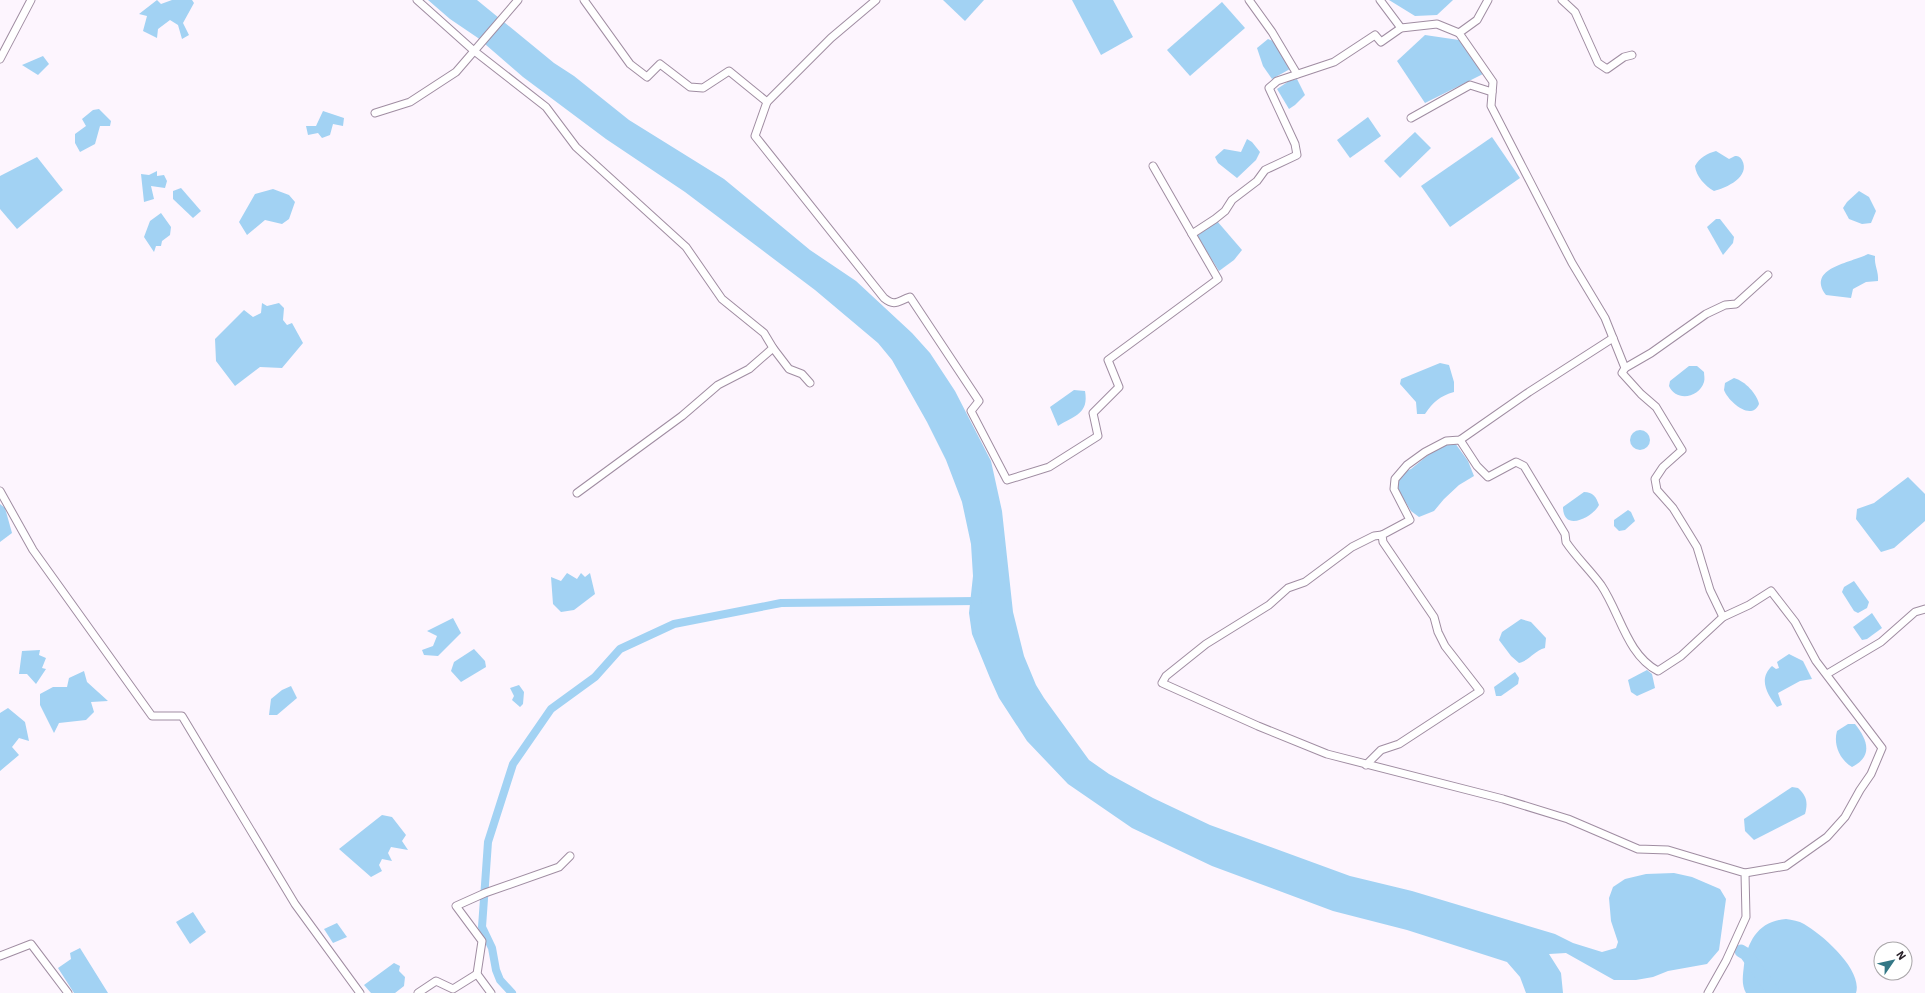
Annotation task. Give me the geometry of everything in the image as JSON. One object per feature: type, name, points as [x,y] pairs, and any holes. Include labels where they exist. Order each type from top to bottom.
[{"type":"street","points":[[0,59],[31,0]]},
{"type":"street","points":[[417,0],[546,107],[576,147],[686,246],[722,299],[764,333],[789,369],[802,374],[810,383]]},
{"type":"street","points":[[375,113],[410,102],[456,72],[475,48],[518,0]]},
{"type":"street","points":[[584,0],[630,64],[647,77],[660,64],[690,87],[703,88],[729,71],[767,102]]},
{"type":"street","points":[[876,0],[832,38],[767,102],[755,136],[884,298],[890,303],[895,303],[910,298],[979,401],[971,410],[1007,480],[1049,467],[1098,436],[1093,413],[1119,387],[1108,360],[1218,279],[1153,166]]},
{"type":"street","points":[[1249,0],[1272,32],[1297,74]]},
{"type":"street","points":[[1380,0],[1402,28]]},
{"type":"street","points":[[1459,33],[1477,20],[1488,0]]},
{"type":"street","points":[[1562,0],[1575,12],[1598,63],[1606,69],[1624,57],[1632,55]]},
{"type":"street","points":[[1192,234],[1225,211],[1232,200],[1257,181],[1265,170],[1297,155],[1295,144],[1269,88],[1277,81],[1334,62],[1375,35],[1381,42],[1402,28],[1437,24],[1459,33],[1493,82],[1491,106],[1572,263],[1605,318],[1625,368]]},
{"type":"street","points":[[1411,118],[1470,85],[1492,92]]},
{"type":"street","points":[[1723,617],[1710,590],[1706,572],[1694,542],[1673,508],[1657,490],[1655,479],[1663,467],[1682,450],[1656,407],[1622,374],[1625,368],[1706,314],[1725,305],[1736,304],[1768,275]]},
{"type":"street","points":[[1460,440],[1477,466],[1488,477],[1516,462],[1524,466],[1565,534],[1566,542],[1602,587],[1638,654],[1648,666],[1658,671],[1673,663],[1723,617],[1750,605],[1770,591],[1795,622],[1816,661],[1882,748],[1871,774],[1845,817],[1827,837],[1786,866],[1745,873],[1668,850],[1638,849],[1568,819],[1503,799],[1327,754],[1258,726],[1162,683],[1166,676],[1206,644],[1252,617],[1288,588],[1305,582],[1352,547],[1374,536],[1382,535],[1410,520],[1394,489],[1395,479],[1407,465],[1425,452],[1446,441],[1460,440],[1529,392],[1614,338]]},
{"type":"street","points":[[577,493],[682,416],[718,385],[749,369],[773,348]]},
{"type":"street","points":[[0,491],[33,550],[152,716],[182,716],[295,904],[360,993]]},
{"type":"street","points":[[1366,765],[1381,750],[1399,744],[1480,691],[1445,646],[1438,632],[1434,616],[1383,542],[1382,535]]},
{"type":"street","points":[[1827,674],[1881,642],[1915,612],[1925,609]]},
{"type":"street","points":[[491,993],[477,974],[482,941],[456,906],[485,893],[559,866],[570,856]]},
{"type":"street","points":[[1708,993],[1726,961],[1746,917],[1745,873]]},
{"type":"street","points":[[0,956],[31,944],[68,993]]},
{"type":"street","points":[[418,993],[436,981],[453,989],[477,974]]},
{"type":"water","points":[[157,0],[161,4],[172,0],[192,0],[194,3],[183,23],[189,35],[182,39],[178,25],[170,20],[158,29],[157,38],[143,31],[147,16],[139,14]]},
{"type":"water","points":[[428,0],[477,0],[554,63],[574,76],[629,120],[724,179],[810,250],[856,281],[912,333],[930,353],[955,391],[991,461],[1002,511],[1013,612],[1024,656],[1036,685],[1044,698],[1089,760],[1109,774],[1153,798],[1210,825],[1350,876],[1412,891],[1555,934],[1573,943],[1602,952],[1616,948],[1618,942],[1611,921],[1609,898],[1613,887],[1625,879],[1646,874],[1674,873],[1692,877],[1720,889],[1726,899],[1719,950],[1707,964],[1668,971],[1653,977],[1636,980],[1614,980],[1566,953],[1549,954],[1561,973],[1563,993],[1526,993],[1520,977],[1507,962],[1407,930],[1333,911],[1212,866],[1132,828],[1068,784],[1027,741],[999,698],[990,678],[972,634],[969,613],[973,576],[971,544],[962,502],[946,460],[927,422],[892,360],[878,343],[815,290],[685,192],[606,139],[523,77],[478,38],[450,19]]},
{"type":"water","points":[[943,0],[984,0],[965,21]]},
{"type":"water","points":[[1072,0],[1113,0],[1133,37],[1101,55]]},
{"type":"water","points":[[1389,0],[1453,0],[1437,15],[1415,16]]},
{"type":"water","points":[[1222,2],[1245,28],[1190,76],[1167,50]]},
{"type":"water","points":[[1425,35],[1459,40],[1483,74],[1425,103],[1397,61]]},
{"type":"water","points":[[1268,39],[1275,42],[1290,69],[1272,79],[1263,66],[1257,48]]},
{"type":"water","points":[[43,56],[49,64],[38,75],[22,65]]},
{"type":"water","points":[[1297,79],[1305,95],[1289,109],[1277,89],[1289,81]]},
{"type":"water","points":[[99,109],[111,121],[110,126],[100,126],[95,144],[80,152],[75,143],[75,134],[86,126],[82,119],[93,110]]},
{"type":"water","points":[[323,111],[344,118],[343,126],[333,124],[330,135],[322,138],[318,133],[308,135],[306,126],[316,126]]},
{"type":"water","points":[[1368,117],[1381,136],[1350,158],[1337,140]]},
{"type":"water","points":[[1415,132],[1431,148],[1400,178],[1384,161]]},
{"type":"water","points":[[1492,137],[1520,178],[1450,227],[1421,186]]},
{"type":"water","points":[[1247,139],[1252,142],[1260,152],[1256,160],[1237,178],[1218,163],[1215,157],[1224,149],[1241,152]]},
{"type":"water","points":[[1716,151],[1729,159],[1738,156],[1742,160],[1744,166],[1743,172],[1736,181],[1714,191],[1702,180],[1697,173],[1695,166],[1704,156]]},
{"type":"water","points":[[37,157],[63,190],[17,229],[0,209],[0,176]]},
{"type":"water","points":[[157,171],[157,176],[164,175],[167,181],[165,188],[151,186],[154,199],[144,202],[141,174],[149,175]]},
{"type":"water","points":[[181,188],[201,211],[193,218],[173,199],[173,191]]},
{"type":"water","points":[[273,189],[289,195],[295,202],[289,219],[282,224],[265,220],[247,235],[239,222],[255,194]]},
{"type":"water","points":[[1859,191],[1869,197],[1876,211],[1871,223],[1862,224],[1849,219],[1843,208]]},
{"type":"water","points":[[161,213],[171,227],[170,235],[162,241],[161,246],[156,246],[154,252],[144,237],[150,221]]},
{"type":"water","points":[[1716,219],[1720,219],[1734,237],[1733,243],[1723,255],[1707,227]]},
{"type":"water","points":[[1217,221],[1242,250],[1234,260],[1219,271],[1197,236]]},
{"type":"water","points":[[1868,254],[1875,256],[1878,281],[1866,282],[1853,289],[1851,298],[1826,295],[1821,286],[1822,278],[1826,273],[1833,268]]},
{"type":"water","points":[[262,303],[267,306],[279,303],[284,308],[283,320],[287,325],[292,323],[303,343],[282,368],[260,367],[235,386],[216,361],[215,339],[244,310],[253,317],[261,313]]},
{"type":"water","points":[[1440,363],[1449,365],[1454,382],[1454,392],[1437,400],[1425,414],[1417,414],[1416,402],[1400,384],[1401,379]]},
{"type":"water","points":[[1689,366],[1697,366],[1704,372],[1704,382],[1693,395],[1682,396],[1672,391],[1669,386],[1670,381]]},
{"type":"water","points":[[1734,378],[1742,382],[1753,392],[1759,404],[1755,409],[1751,411],[1740,408],[1726,394],[1724,390],[1725,383]]},
{"type":"water","points":[[1074,390],[1085,391],[1085,405],[1079,413],[1058,426],[1050,407]]},
{"type":"water","points":[[1640,430],[1647,433],[1650,440],[1647,447],[1640,450],[1633,447],[1630,440],[1633,433]]},
{"type":"water","points":[[1455,443],[1468,461],[1474,476],[1459,485],[1434,511],[1419,517],[1411,511],[1395,485],[1404,472],[1411,469],[1438,447]]},
{"type":"water","points":[[1908,477],[1925,494],[1925,521],[1894,548],[1881,552],[1856,519],[1857,509],[1874,503]]},
{"type":"water","points":[[1584,492],[1590,493],[1594,496],[1599,505],[1596,510],[1585,518],[1573,521],[1568,519],[1564,515],[1563,507]]},
{"type":"water","points":[[0,504],[5,508],[12,533],[0,542]]},
{"type":"water","points":[[1628,510],[1631,512],[1635,521],[1625,530],[1619,531],[1614,526],[1614,520]]},
{"type":"water","points":[[567,573],[577,579],[581,573],[585,577],[590,573],[595,594],[574,610],[561,612],[553,604],[551,577],[561,581]]},
{"type":"water","points":[[1854,581],[1869,602],[1867,608],[1858,613],[1854,611],[1842,592],[1844,587]]},
{"type":"water","points":[[1872,613],[1882,628],[1867,639],[1862,640],[1853,627]]},
{"type":"water","points":[[453,618],[461,633],[438,656],[424,655],[422,650],[433,646],[437,636],[427,631]]},
{"type":"water","points":[[1521,619],[1531,622],[1546,638],[1545,648],[1519,663],[1511,656],[1499,640],[1502,632]]},
{"type":"water","points":[[474,649],[485,661],[486,667],[461,682],[451,671],[454,662]]},
{"type":"water","points":[[40,650],[39,655],[46,658],[42,668],[46,669],[36,684],[27,674],[19,674],[22,651]]},
{"type":"water","points":[[1789,654],[1803,661],[1812,679],[1800,681],[1778,693],[1782,705],[1777,707],[1767,692],[1765,676],[1772,666],[1776,669],[1779,668],[1777,662]]},
{"type":"water","points":[[1647,670],[1652,674],[1655,688],[1637,696],[1631,692],[1628,680]]},
{"type":"water","points":[[84,671],[87,682],[108,701],[91,702],[94,712],[86,720],[59,723],[54,733],[40,705],[40,694],[53,687],[67,687],[69,678]]},
{"type":"water","points":[[1515,672],[1519,678],[1518,684],[1501,696],[1496,696],[1494,687]]},
{"type":"water","points":[[519,685],[524,692],[523,704],[520,707],[512,700],[514,696],[510,688]]},
{"type":"water","points":[[291,686],[297,698],[277,715],[269,715],[271,699],[282,690]]},
{"type":"water","points":[[8,708],[25,722],[29,741],[19,738],[12,747],[19,755],[0,771],[0,713]]},
{"type":"water","points":[[1848,724],[1855,724],[1863,736],[1866,747],[1866,753],[1863,758],[1859,763],[1852,767],[1838,752],[1836,742],[1837,731]]},
{"type":"water","points":[[1792,787],[1798,788],[1805,797],[1805,814],[1754,840],[1745,831],[1744,819]]},
{"type":"water","points":[[382,815],[392,817],[406,835],[402,841],[408,850],[391,847],[388,853],[392,861],[382,859],[379,865],[382,871],[371,877],[339,849]]},
{"type":"water","points":[[193,912],[206,932],[190,944],[176,922]]},
{"type":"water","points":[[1786,919],[1800,922],[1812,929],[1840,954],[1854,974],[1857,984],[1856,993],[1746,993],[1743,983],[1744,965],[1748,948],[1752,940],[1756,933],[1762,928],[1777,921]]},
{"type":"water","points":[[337,923],[347,937],[333,943],[324,929]]},
{"type":"water","points":[[80,948],[108,993],[74,993],[58,968],[71,959],[70,953]]},
{"type":"water","points":[[394,963],[400,966],[399,971],[405,977],[404,986],[395,993],[371,993],[364,985]]},
{"type":"waterway","points":[[512,993],[500,980],[496,970],[492,948],[482,927],[488,842],[513,764],[551,709],[595,677],[620,649],[674,624],[781,603],[978,601]]},
{"type":"waterway","points":[[1741,951],[1746,954],[1774,993]]}]
